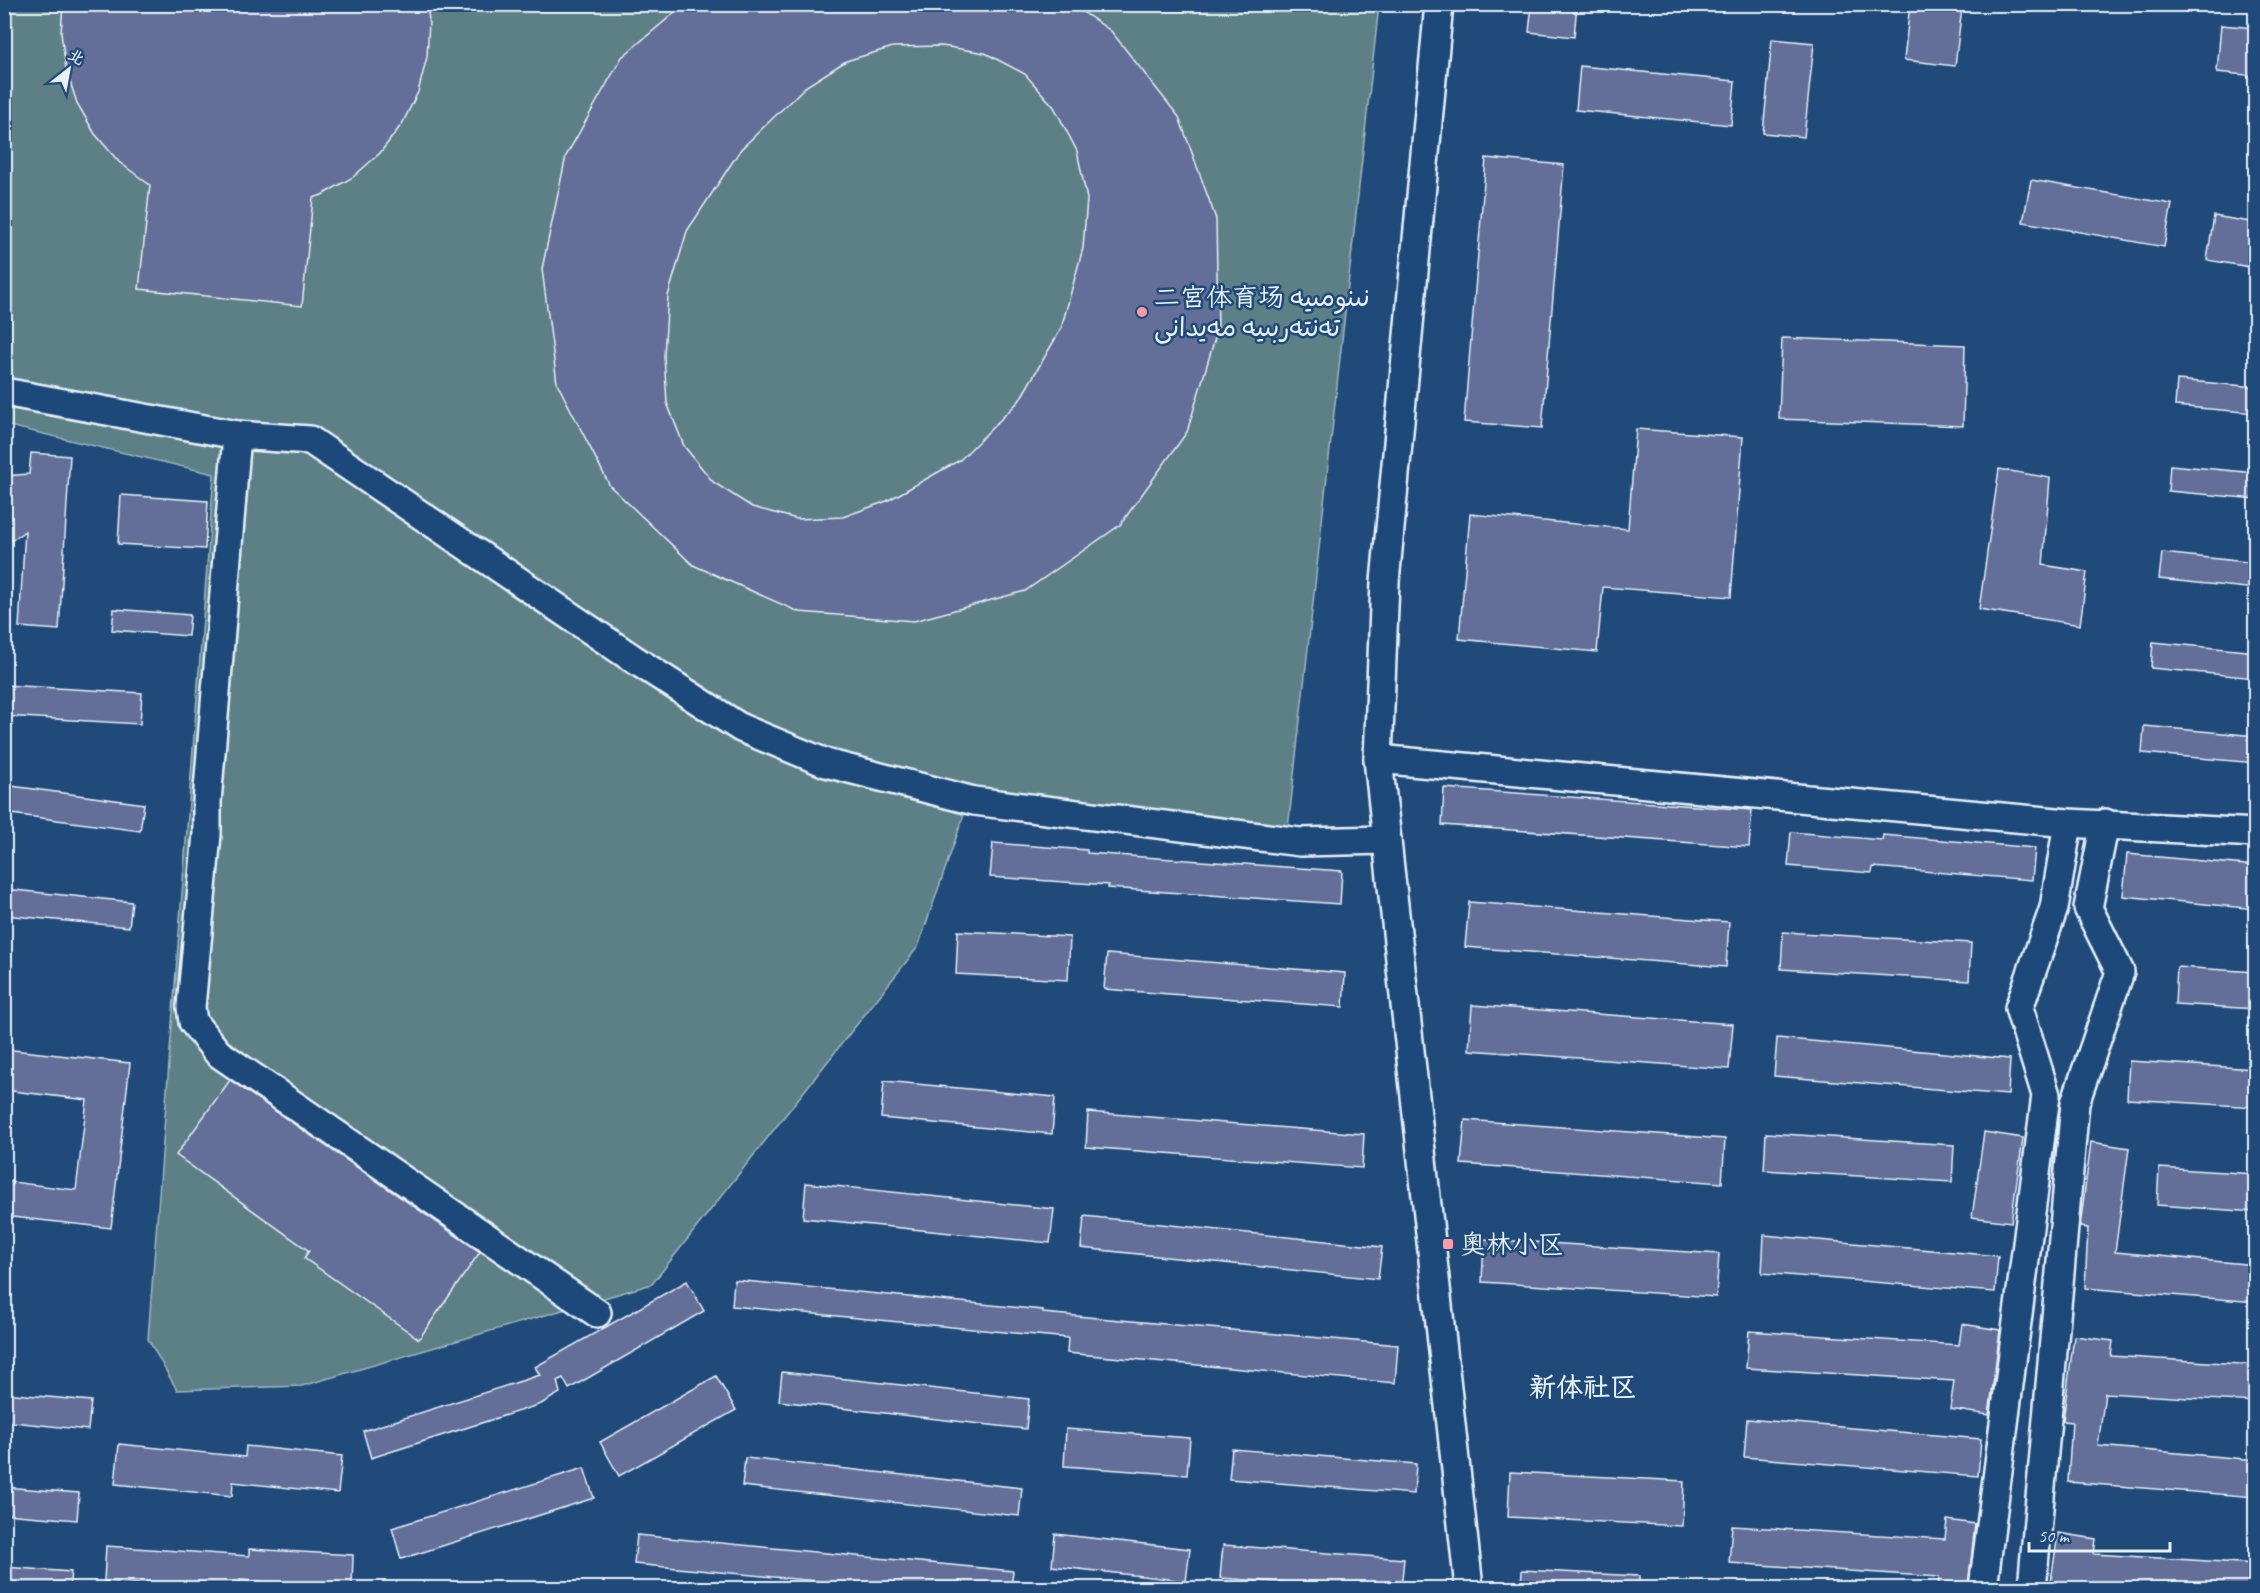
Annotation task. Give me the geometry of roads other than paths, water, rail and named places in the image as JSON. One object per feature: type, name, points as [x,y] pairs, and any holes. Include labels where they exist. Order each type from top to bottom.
[{"type":"street","points":[[1439,4],[1385,582],[1378,759],[1469,1588]]},
{"type":"street","points":[[4,392],[237,435],[310,440],[632,658],[741,728],[826,764],[974,801],[1300,842],[1387,840]]},
{"type":"street","points":[[237,435],[207,802],[207,834],[192,983],[193,1022],[218,1053],[597,1313]]},
{"type":"street","points":[[1378,759],[2068,823],[2105,823],[2256,833]]},
{"type":"street","points":[[1983,1588],[2046,1095],[2019,1008],[2054,908],[2068,823]]},
{"type":"street","points":[[2032,1588],[2075,1103],[2120,972],[2088,908],[2105,823]]},
{"type":"place","name":"二宫体育场 نىنومىيە تەنتەربىيە مەيدانى","points":[[1142,312]]},
{"type":"place","name":"奥林小区","points":[[1448,1244]]},
{"type":"district","name":"新体社区","points":[[1583,1387]]}]
